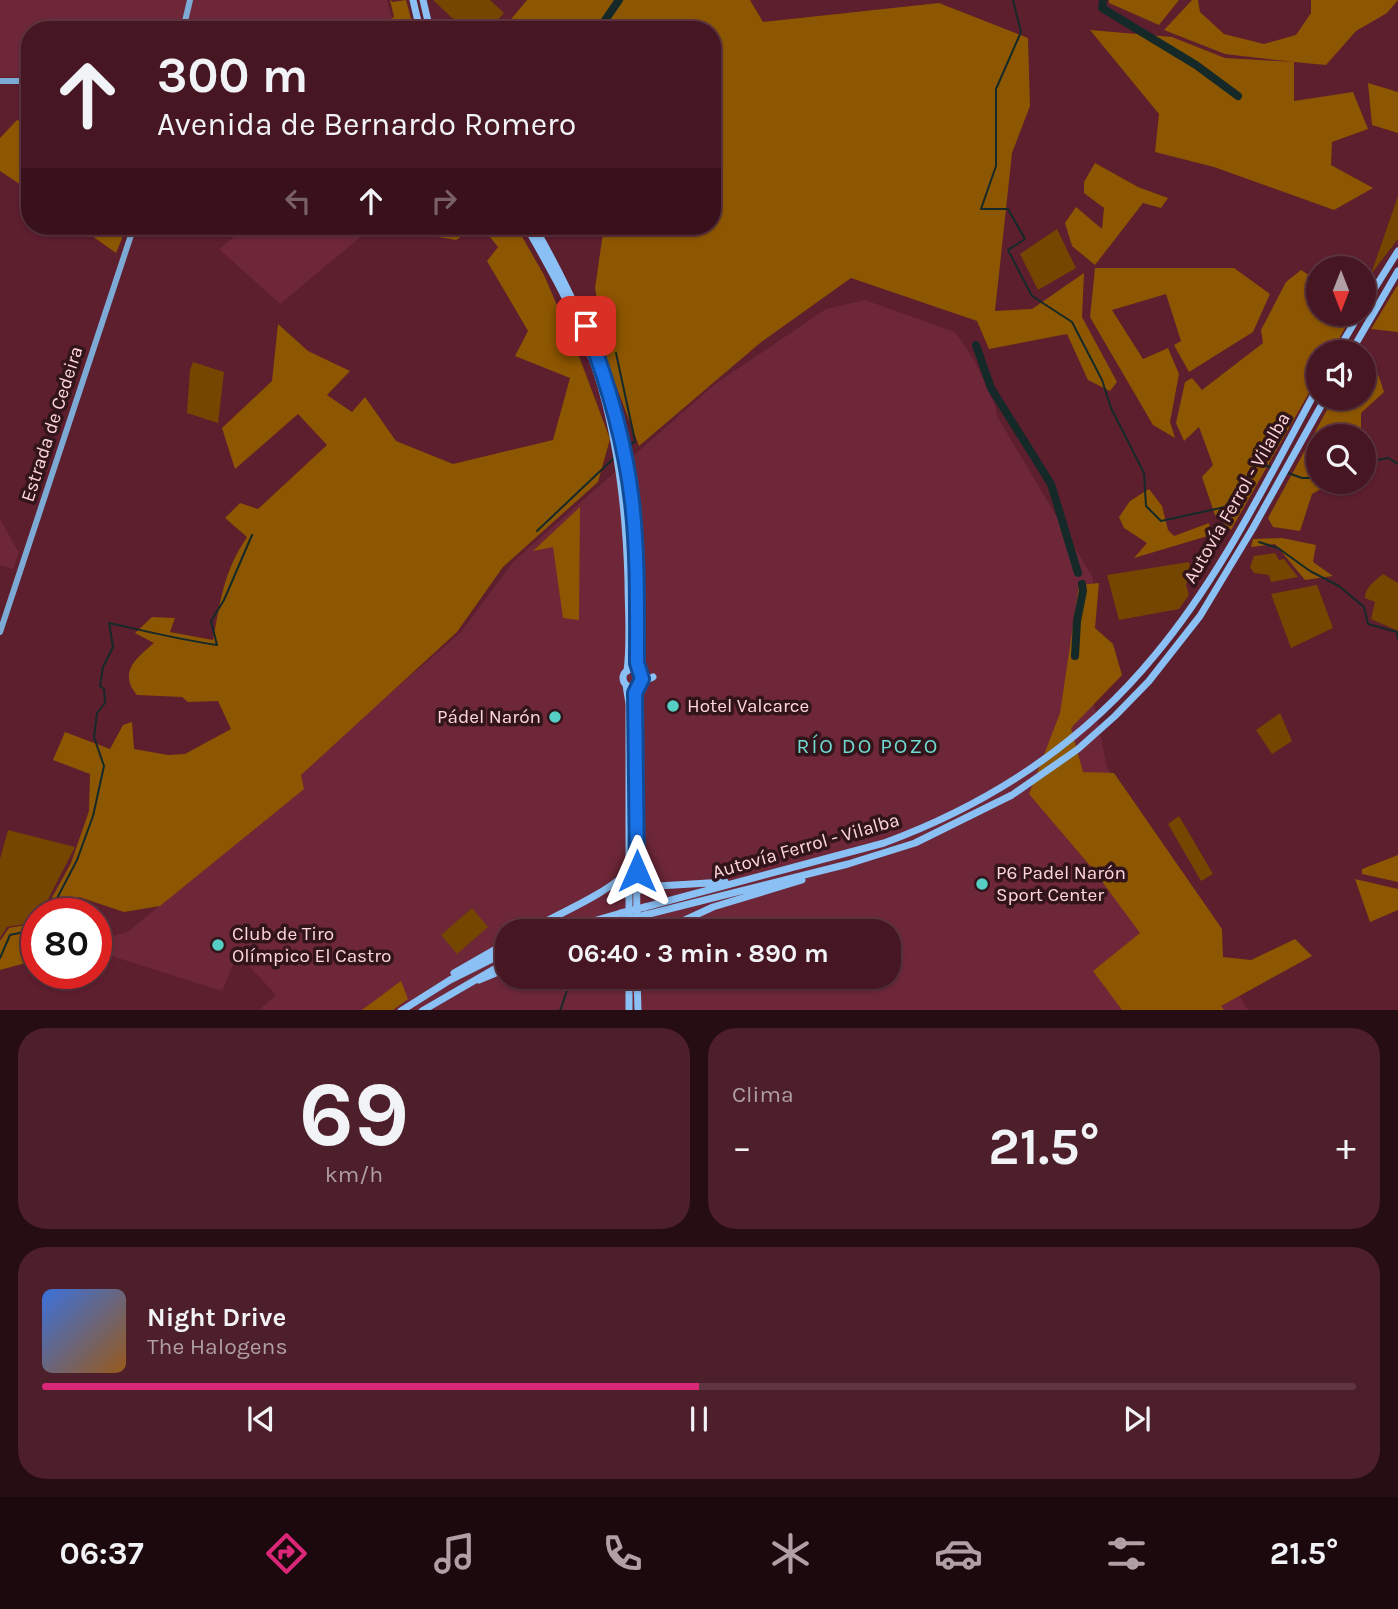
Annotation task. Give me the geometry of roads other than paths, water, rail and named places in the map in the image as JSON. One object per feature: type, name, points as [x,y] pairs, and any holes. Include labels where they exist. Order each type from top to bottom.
[{"type":"highway","points":[[413,0],[418,21]]},
{"type":"highway","points":[[422,0],[428,21]]},
{"type":"highway","points":[[531,235],[559,284],[579,328],[608,411],[620,473],[627,532],[625,678],[629,704],[633,852],[642,878],[658,886]]},
{"type":"highway","points":[[539,235],[586,326],[616,413],[628,472],[635,532],[639,679],[635,693],[631,919]]},
{"type":"highway","points":[[1376,286],[1398,251]]},
{"type":"highway","points":[[1358,340],[1398,271]]},
{"type":"highway","name":"Autovía Ferrol - Vilalba","points":[[638,919],[645,911],[884,843],[963,810],[1037,766],[1094,721],[1125,689],[1184,618],[1241,527],[1306,409]]},
{"type":"highway","name":"Autovía Ferrol - Vilalba","points":[[645,911],[848,864],[915,843],[1012,795],[1053,768],[1091,738],[1149,681],[1180,643],[1209,602],[1319,410]]},
{"type":"highway","points":[[625,678],[639,679]]},
{"type":"highway","points":[[625,678],[631,687],[639,679]]},
{"type":"highway","points":[[687,919],[713,907],[843,869],[915,843]]},
{"type":"highway","points":[[550,919],[611,887],[625,876],[633,852]]},
{"type":"highway","points":[[611,887],[620,886],[633,893],[658,886],[719,883],[777,873]]},
{"type":"highway","points":[[418,999],[460,969],[495,949]]},
{"type":"highway","points":[[401,1010],[450,980],[495,958]]},
{"type":"highway","points":[[422,1010],[495,968]]},
{"type":"highway","points":[[449,993],[495,974]]},
{"type":"highway","points":[[629,1010],[632,989]]},
{"type":"highway","points":[[635,989],[638,1010]]},
{"type":"main road","points":[[187,21],[192,0]]},
{"type":"main road","points":[[0,81],[21,81]]},
{"type":"main road","name":"Estrada de Cedeira","points":[[0,632],[131,235]]},
{"type":"waterway","points":[[604,21],[619,0]]},
{"type":"waterway","points":[[1013,0],[1021,32],[996,89],[996,166],[981,209],[1008,209],[1025,239],[1008,250],[1032,296],[1072,322],[1102,380],[1111,408],[1144,473],[1146,506],[1161,521],[1225,507],[1230,520]]},
{"type":"waterway","points":[[1103,0],[1102,8],[1196,65],[1238,96]]},
{"type":"waterway","points":[[976,345],[991,388],[1051,484],[1078,573]]},
{"type":"waterway","points":[[616,353],[635,441],[628,447]]},
{"type":"waterway","points":[[537,531],[615,457]]},
{"type":"waterway","points":[[1376,460],[1388,458],[1398,464]]},
{"type":"waterway","points":[[1225,507],[1258,463],[1273,468]]},
{"type":"waterway","points":[[1288,473],[1306,478]]},
{"type":"waterway","points":[[57,898],[77,860],[93,816],[104,766],[94,737],[97,713],[105,703],[104,689],[100,686],[103,667],[113,647],[109,623],[217,645],[211,621],[224,600],[252,535]]},
{"type":"waterway","points":[[1259,542],[1278,548],[1310,571],[1339,586],[1364,607],[1368,624],[1397,632],[1398,640]]},
{"type":"waterway","points":[[1075,656],[1082,584]]},
{"type":"waterway","points":[[0,958],[10,935],[21,933]]},
{"type":"waterway","points":[[560,1010],[568,989]]},
{"type":"place","name":"Hotel Valcarce","points":[[673,706]]},
{"type":"place","name":"Pádel Narón","points":[[555,717]]},
{"type":"place","name":"P6 Padel Narón Sport Center","points":[[982,884]]},
{"type":"place","name":"Club de Tiro Olímpico El Castro","points":[[218,945]]},
{"type":"district","name":"RÍO DO POZO","points":[[868,746]]}]
